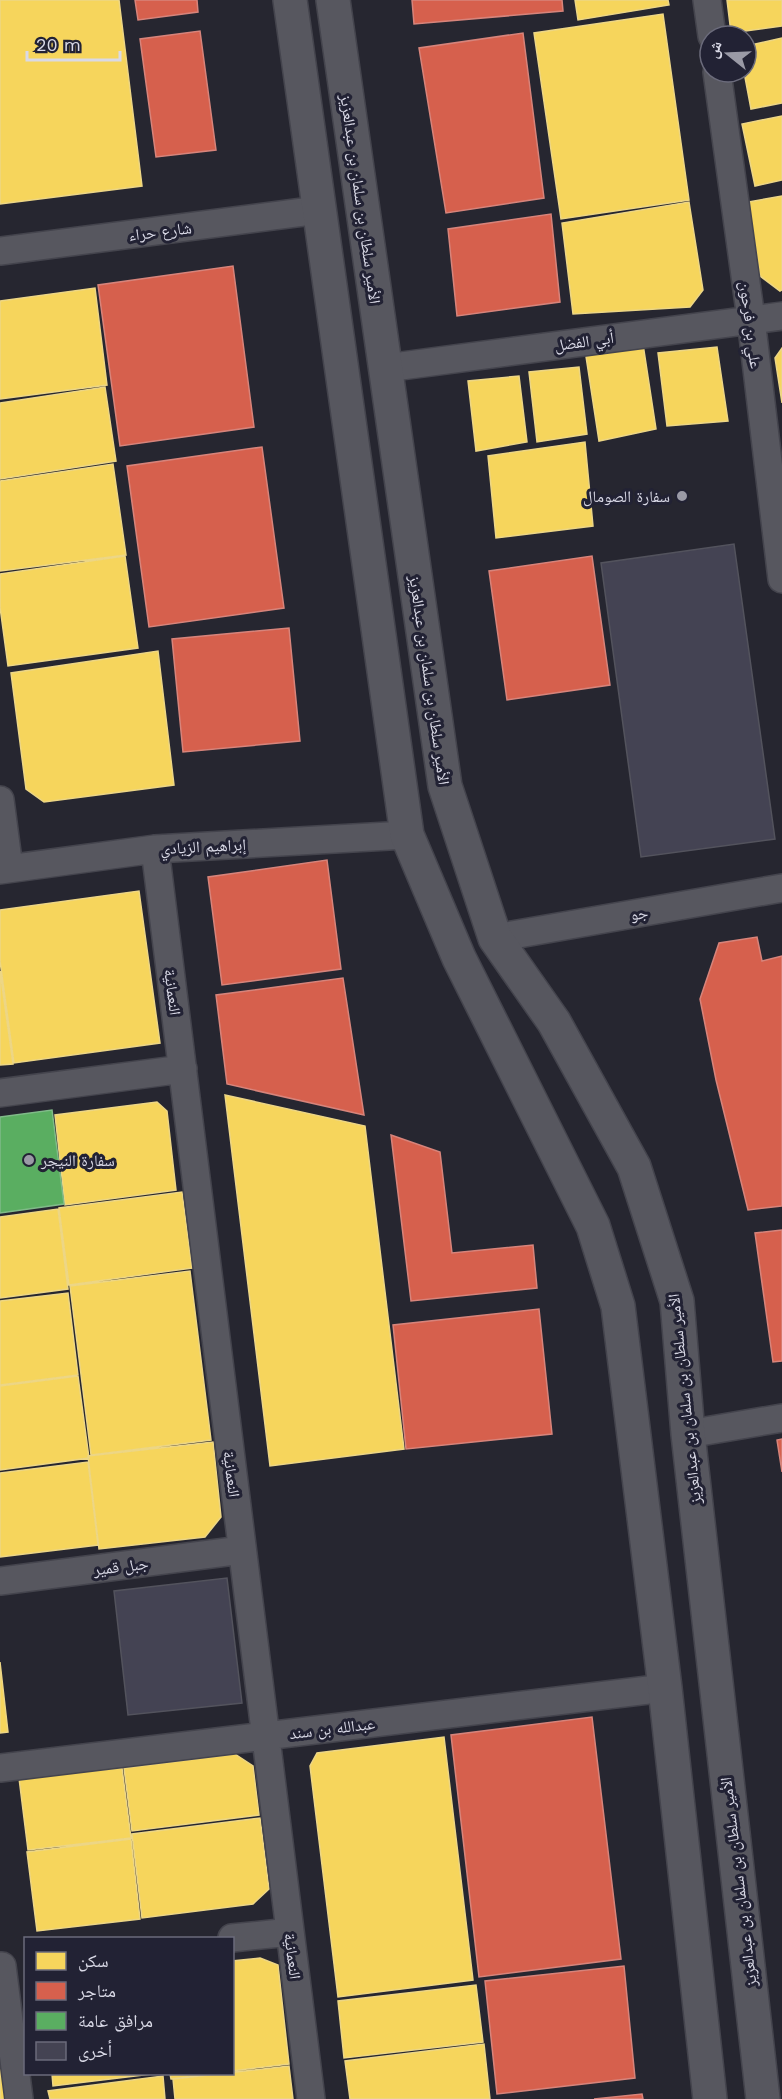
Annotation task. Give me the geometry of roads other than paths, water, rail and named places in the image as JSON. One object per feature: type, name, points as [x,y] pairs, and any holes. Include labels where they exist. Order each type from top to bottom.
[{"type":"street","points":[[290,0],[407,835],[459,958],[593,1226],[618,1306],[665,1688],[710,2099]]},
{"type":"street","points":[[707,0],[710,24]]},
{"type":"street","points":[[295,36],[299,20],[309,17],[325,19],[334,13]]},
{"type":"street","name":"الأمير سلطان بن سلمان بن عبدالعزيز","points":[[334,13],[445,786],[495,938],[554,1022],[634,1167],[677,1301],[688,1434],[763,2099]]},
{"type":"street","name":"علي بن فرحون","points":[[719,84],[751,319],[782,579]]},
{"type":"street","name":"شارع حراء","points":[[0,251],[320,210]]},
{"type":"street","name":"أبي الفضل","points":[[386,368],[782,316]]},
{"type":"street","points":[[0,800],[5,869]]},
{"type":"street","name":"إبراهيم الزيادي","points":[[5,869],[155,849],[407,835]]},
{"type":"street","name":"النعمانية","points":[[155,849],[311,2099]]},
{"type":"street","name":"جو","points":[[495,938],[782,888]]},
{"type":"street","points":[[0,1093],[183,1069]]},
{"type":"street","points":[[688,1434],[782,1418]]},
{"type":"street","name":"جبل قمير","points":[[0,1581],[242,1550]]},
{"type":"street","name":"عبدالله بن سند","points":[[0,1768],[665,1688]]},
{"type":"street","points":[[234,1938],[290,1932]]},
{"type":"street","points":[[9,1965],[19,2099]]},
{"type":"place","name":"سفارة الصومال","points":[[682,496]]},
{"type":"place","name":"سفارة النيجر","points":[[29,1160]]}]
